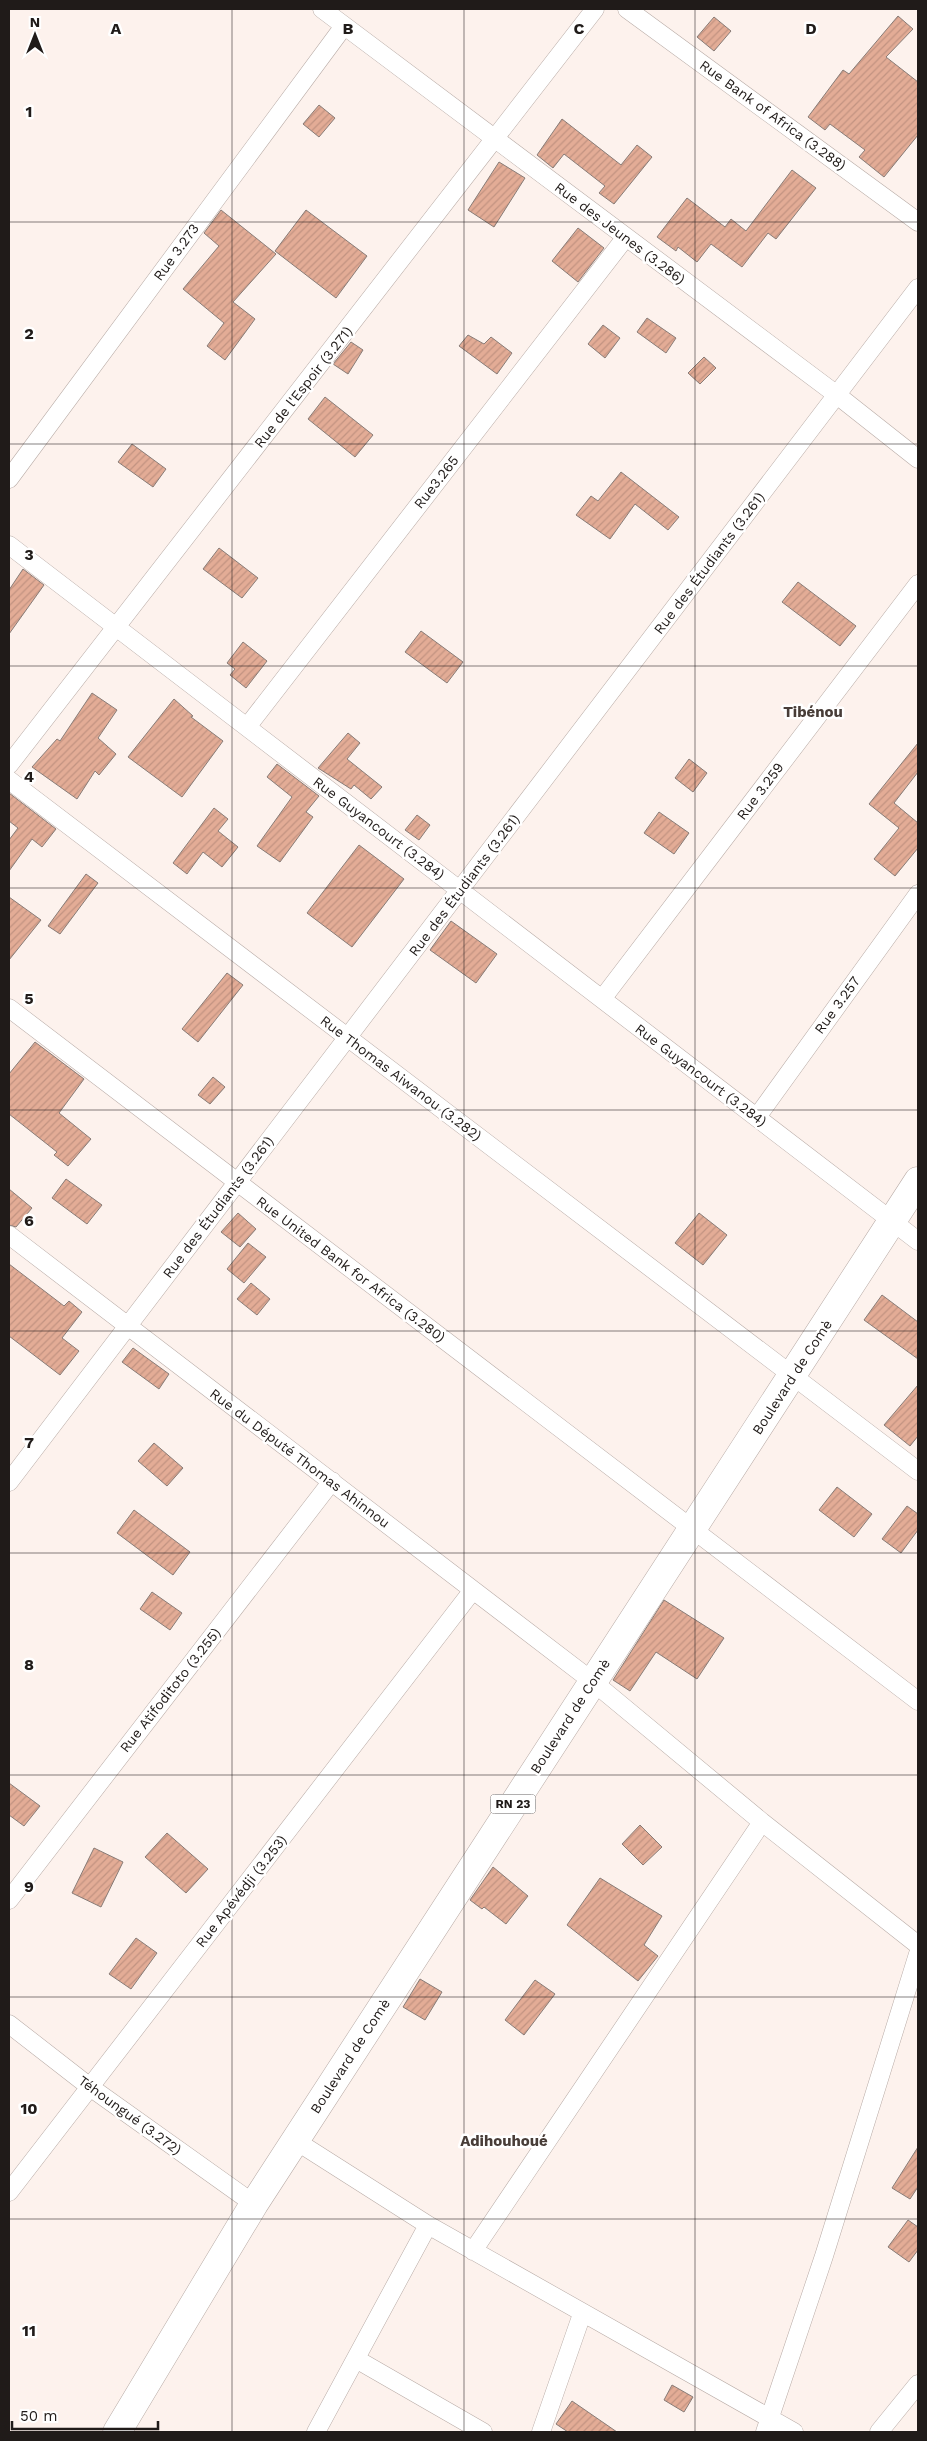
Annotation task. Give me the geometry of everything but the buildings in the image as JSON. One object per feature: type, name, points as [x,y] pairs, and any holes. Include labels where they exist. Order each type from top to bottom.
[{"type":"main road","name":"Boulevard de Comè","points":[[117,2432],[254,2204],[592,1681],[694,1530],[918,1181]]},
{"type":"street","name":"Rue des Jeunes (3.286)","points":[[322,9],[837,395],[918,459]]},
{"type":"street","name":"Rue de l'Espoir (3.271)","points":[[9,765],[595,9]]},
{"type":"street","name":"Rue Bank of Africa (3.288)","points":[[627,9],[918,222]]},
{"type":"street","name":"Rue 3.273","points":[[9,479],[344,26]]},
{"type":"street","name":"Rue3.265","points":[[247,727],[626,237]]},
{"type":"street","name":"Rue des Étudiants (3.261)","points":[[9,1482],[918,288]]},
{"type":"street","name":"Rue Guyancourt (3.284)","points":[[9,545],[918,1241]]},
{"type":"street","name":"Rue 3.259","points":[[602,999],[918,584]]},
{"type":"street","name":"Rue Thomas Aiwanou (3.282)","points":[[9,780],[918,1471]]},
{"type":"street","name":"Rue 3.257","points":[[757,1117],[918,894]]},
{"type":"street","name":"Rue United Bank for Africa (3.280)","points":[[9,1008],[918,1701]]},
{"type":"street","name":"Rue du Député Thomas Ahinnou","points":[[9,1235],[592,1681],[762,1822],[918,1945]]},
{"type":"street","name":"Rue Atifoditoto (3.255)","points":[[9,1900],[332,1482]]},
{"type":"street","name":"Rue Apévédji (3.253)","points":[[9,2192],[473,1590]]},
{"type":"street","points":[[473,2251],[762,1822]]},
{"type":"street","points":[[767,2426],[824,2256],[918,1954]]},
{"type":"street","name":"Téhoungué (3.272)","points":[[9,2024],[90,2087],[254,2204]]},
{"type":"street","points":[[296,2141],[428,2225],[582,2314],[767,2426],[794,2432]]},
{"type":"street","points":[[316,2432],[428,2225]]},
{"type":"street","points":[[541,2432],[582,2314]]},
{"type":"street","points":[[356,2359],[483,2432]]},
{"type":"street","points":[[879,2432],[918,2384]]},
{"type":"district","name":"Tibénou","points":[[813,712]]},
{"type":"district","name":"Adihouhoué","points":[[504,2141]]}]
